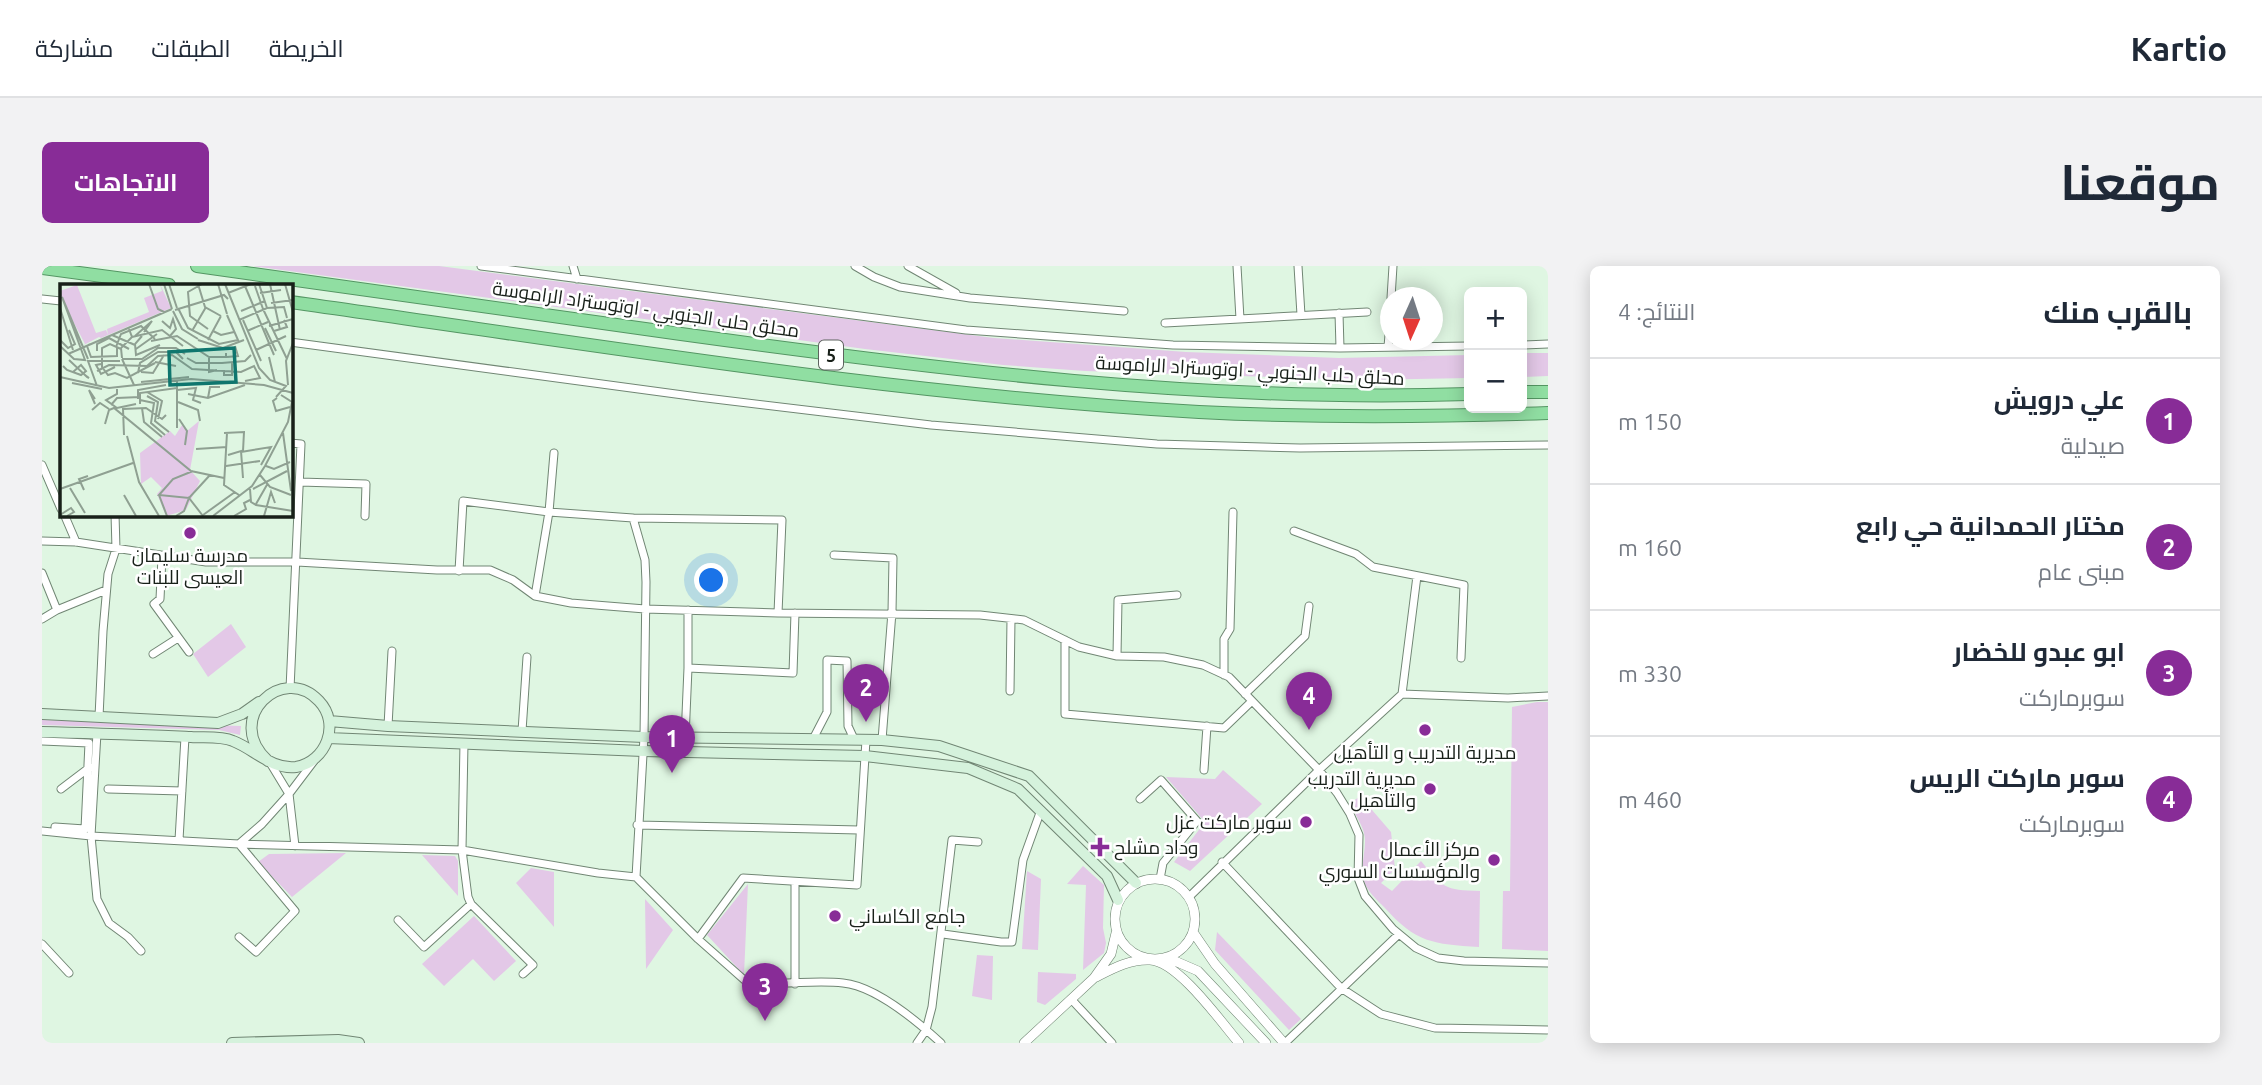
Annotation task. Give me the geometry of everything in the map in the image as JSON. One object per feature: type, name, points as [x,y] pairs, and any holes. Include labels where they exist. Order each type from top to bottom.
[{"type":"highway","name":"محلق حلب الجنوبي - اوتوستراد الراموسة","points":[[197,266],[872,360],[1063,380],[1207,391],[1413,396],[1464,394]]},
{"type":"highway","points":[[42,268],[162,284]]},
{"type":"highway","name":"محلق حلب الجنوبي - اوتوستراد الراموسة","points":[[292,302],[869,382],[1059,402],[1200,412],[1410,418],[1548,413]]},
{"type":"highway","points":[[1527,393],[1548,392]]},
{"type":"main road","points":[[42,714],[218,723],[242,714],[272,693],[290,689],[301,690],[320,702],[329,721],[328,738],[319,755],[308,763],[295,767],[268,761],[232,740],[42,732]]},
{"type":"main road","points":[[264,698],[256,708],[251,731],[253,742],[268,761]]},
{"type":"main road","points":[[329,721],[645,737],[883,740],[939,746],[1029,776],[1136,883]]},
{"type":"main road","points":[[328,738],[643,751],[865,756],[968,768],[1018,789],[1107,876],[1118,900]]},
{"type":"main road","points":[[232,1043],[359,1043]]},
{"type":"street","points":[[481,266],[966,330],[1173,345],[1380,347]]},
{"type":"street","points":[[573,266],[577,279]]},
{"type":"street","points":[[855,266],[900,287],[970,298],[1124,312]]},
{"type":"street","points":[[908,266],[947,289],[970,298]]},
{"type":"street","points":[[1237,266],[1240,318]]},
{"type":"street","points":[[1298,266],[1301,315]]},
{"type":"street","points":[[1392,287],[1393,266]]},
{"type":"street","points":[[42,299],[60,301]]},
{"type":"street","points":[[1164,323],[1367,312]]},
{"type":"street","points":[[1339,313],[1340,348]]},
{"type":"street","points":[[292,342],[396,358],[931,425],[1157,444],[1300,448],[1548,445]]},
{"type":"street","points":[[1527,345],[1548,344]]},
{"type":"street","points":[[1443,346],[1464,346]]},
{"type":"street","points":[[290,689],[302,444],[292,443]]},
{"type":"street","points":[[535,596],[549,512],[554,453]]},
{"type":"street","points":[[42,465],[60,507]]},
{"type":"street","points":[[300,482],[366,484],[365,516]]},
{"type":"street","points":[[459,570],[463,501],[549,512],[634,518],[782,520],[778,613]]},
{"type":"street","points":[[1224,675],[1224,639],[1230,629],[1233,512]]},
{"type":"street","points":[[65,516],[76,542]]},
{"type":"street","points":[[99,717],[106,590],[116,549],[115,516]]},
{"type":"street","points":[[634,518],[645,560],[645,737],[636,877]]},
{"type":"street","points":[[1294,531],[1356,554],[1373,567],[1464,585],[1461,658]]},
{"type":"street","points":[[42,541],[76,542],[206,562],[297,562],[490,570],[513,580],[535,596],[571,603],[778,613],[892,612],[980,615],[1024,620],[1079,647],[1117,656],[1164,657],[1203,665],[1224,675],[1319,769],[1350,814],[1359,835],[1358,878],[1365,896],[1399,934],[1416,948],[1438,958],[1548,963]]},
{"type":"street","points":[[834,555],[893,558],[883,740]]},
{"type":"street","points":[[162,557],[160,599],[154,604],[189,652]]},
{"type":"street","points":[[42,573],[57,610]]},
{"type":"street","points":[[1189,897],[1319,769],[1402,694],[1417,576]]},
{"type":"street","points":[[42,619],[106,590]]},
{"type":"street","points":[[1117,656],[1118,600],[1177,595]]},
{"type":"street","points":[[1245,694],[1306,636],[1308,606]]},
{"type":"street","points":[[685,738],[688,610]]},
{"type":"street","points":[[688,668],[793,673],[795,613]]},
{"type":"street","points":[[1010,691],[1011,619]]},
{"type":"street","points":[[153,654],[178,638]]},
{"type":"street","points":[[1065,640],[1065,714],[1224,728],[1252,701]]},
{"type":"street","points":[[388,726],[392,650]]},
{"type":"street","points":[[522,731],[527,657]]},
{"type":"street","points":[[813,739],[827,712],[827,660],[847,661],[848,726],[854,740]]},
{"type":"street","points":[[1402,694],[1508,698],[1548,696],[1548,688]]},
{"type":"street","points":[[1204,770],[1207,726]]},
{"type":"street","points":[[42,830],[46,827],[85,829],[97,733]]},
{"type":"street","points":[[179,840],[185,737]]},
{"type":"street","points":[[698,939],[743,878],[857,885],[866,740]]},
{"type":"street","points":[[42,741],[89,743],[92,765],[91,836],[97,899],[109,923],[141,951]]},
{"type":"street","points":[[464,743],[461,850],[468,897],[471,904],[533,965],[523,974]]},
{"type":"street","points":[[239,844],[262,824],[289,794],[319,755]]},
{"type":"street","points":[[268,761],[289,794],[295,846]]},
{"type":"street","points":[[61,789],[92,765]]},
{"type":"street","points":[[1140,799],[1161,780],[1197,821],[1163,863],[1160,879]]},
{"type":"street","points":[[108,789],[182,791]]},
{"type":"street","points":[[943,934],[1012,942],[1023,860],[1041,810]]},
{"type":"street","points":[[638,825],[859,830]]},
{"type":"street","points":[[42,830],[91,836],[239,844],[461,850],[636,877],[698,939],[750,985],[845,983],[874,994],[941,1043]]},
{"type":"street","points":[[917,1043],[926,1030],[932,1007],[943,934],[952,840],[978,842]]},
{"type":"street","points":[[239,844],[295,911],[256,951],[239,937]]},
{"type":"street","points":[[1222,862],[1341,988],[1381,1014],[1435,1028],[1548,1030]]},
{"type":"street","points":[[1094,978],[1124,963],[1153,960],[1168,958],[1183,948],[1193,932],[1194,911],[1189,897],[1174,884],[1160,879],[1136,883],[1129,887],[1118,900],[1114,922],[1116,933],[1130,952],[1153,960],[1180,974],[1240,1043]]},
{"type":"street","points":[[795,883],[795,984]]},
{"type":"street","points":[[398,920],[424,947],[471,904]]},
{"type":"street","points":[[1193,932],[1215,964],[1284,1043],[1399,934]]},
{"type":"street","points":[[1024,1043],[1094,978],[1111,954],[1116,933]]},
{"type":"street","points":[[42,944],[69,973]]},
{"type":"street","points":[[1168,958],[1198,971],[1266,1043]]},
{"type":"street","points":[[1071,999],[1112,1043]]},
{"type":"shaded area","points":[[253,266],[439,266],[994,338],[1186,352],[1339,358],[1464,355],[1464,378],[1363,380],[1085,371],[1003,365],[865,349]]},
{"type":"shaded area","points":[[1527,353],[1548,353],[1548,376],[1527,377]]},
{"type":"shaded area","points":[[231,624],[246,647],[208,677],[193,654]]},
{"type":"shaded area","points":[[1548,702],[1548,951],[1502,949],[1503,891],[1510,891],[1512,707]]},
{"type":"shaded area","points":[[42,720],[241,726],[240,735],[219,730],[42,725]]},
{"type":"shaded area","points":[[1223,770],[1262,804],[1190,871],[1174,862],[1205,822],[1166,777],[1215,779]]},
{"type":"shaded area","points":[[1360,796],[1391,832],[1395,869],[1381,883],[1392,891],[1421,861],[1445,886],[1480,891],[1479,947],[1437,943],[1416,935],[1395,919],[1370,892],[1363,875],[1364,833],[1350,804]]},
{"type":"shaded area","points":[[346,853],[292,897],[258,862],[269,854]]},
{"type":"shaded area","points":[[422,855],[455,856],[458,861],[458,896]]},
{"type":"shaded area","points":[[1083,866],[1104,885],[1103,928],[1106,943],[1104,953],[1083,970],[1086,885],[1067,884]]},
{"type":"shaded area","points":[[531,868],[554,872],[554,927],[516,883]]},
{"type":"shaded area","points":[[1027,871],[1041,879],[1038,950],[1022,949]]},
{"type":"shaded area","points":[[748,884],[744,975],[707,935]]},
{"type":"shaded area","points":[[645,899],[673,930],[646,969]]},
{"type":"shaded area","points":[[474,916],[516,961],[494,981],[473,959],[444,986],[422,964]]},
{"type":"shaded area","points":[[1217,932],[1301,1019],[1289,1030],[1215,950]]},
{"type":"shaded area","points":[[977,955],[993,956],[992,1000],[972,996]]},
{"type":"shaded area","points":[[1038,972],[1076,974],[1076,979],[1045,1005],[1037,1002]]},
{"type":"place","name":"مدرسة سليمان العيسى للبنات","points":[[190,533]]},
{"type":"place","name":"مختار الحمدانية حي رابع","points":[[866,722]]},
{"type":"place","name":"سوبر ماركت الريس","points":[[1309,730]]},
{"type":"place","name":"مديرية التدريب و التأهيل","points":[[1425,730]]},
{"type":"place","name":"علي درويش","points":[[672,773]]},
{"type":"place","name":"مديرية التدريب والتأهيل","points":[[1430,789]]},
{"type":"place","name":"سوبر ماركت غزل","points":[[1306,822]]},
{"type":"place","name":"وداد مشلح","points":[[1100,847]]},
{"type":"place","name":"مركز الأعمال والمؤسسات السوري","points":[[1494,860]]},
{"type":"place","name":"جامع الكاساني","points":[[835,916]]},
{"type":"place","name":"ابو عبدو للخضار","points":[[765,1021]]}]
